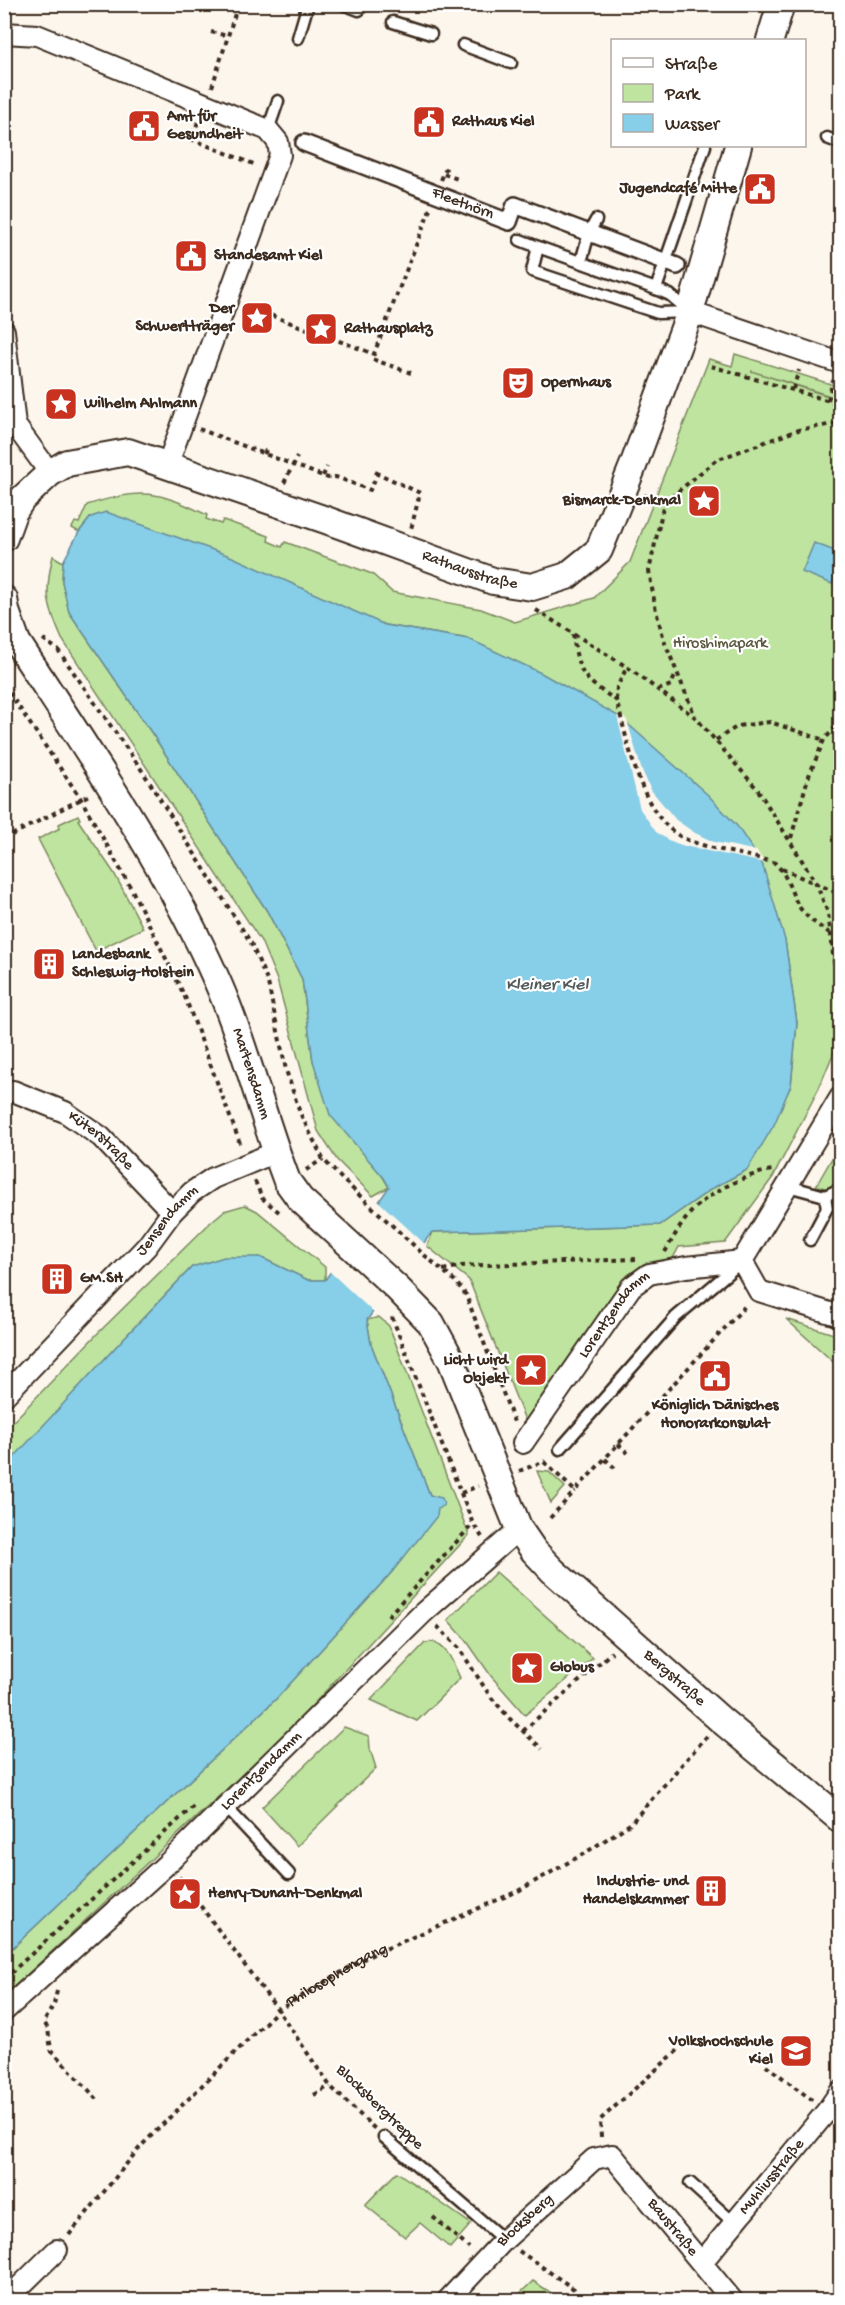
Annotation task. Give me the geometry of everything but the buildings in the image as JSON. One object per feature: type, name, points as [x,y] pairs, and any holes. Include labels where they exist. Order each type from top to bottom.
[{"type":"street","points":[[770,39],[781,4]]},
{"type":"street","points":[[4,33],[37,35],[268,130],[278,142],[280,155],[166,466]]},
{"type":"street","name":"Fleethörn","points":[[304,143],[509,222],[516,205],[593,226],[671,264]]},
{"type":"street","name":"Rathausstraße","points":[[9,511],[50,473],[67,463],[128,453],[326,519],[493,581],[532,587],[567,576],[599,550],[652,417],[690,312],[738,147]]},
{"type":"street","points":[[690,312],[840,363]]},
{"type":"street","points":[[4,331],[15,425],[50,473]]},
{"type":"street","points":[[4,538],[9,511]]},
{"type":"street","name":"Martensdamm","points":[[4,599],[17,642],[109,784],[165,876],[218,983],[287,1181],[300,1199],[398,1289],[431,1323],[442,1341],[519,1529]]},
{"type":"street","name":"Küterstraße","points":[[8,1089],[65,1112],[101,1137],[172,1212]]},
{"type":"street","points":[[839,1105],[786,1177],[742,1261],[759,1291],[840,1316]]},
{"type":"street","name":"Jensendamm","points":[[4,1396],[147,1245],[172,1212],[192,1192],[213,1178],[276,1152]]},
{"type":"street","name":"Lorentzendamm","points":[[522,1443],[631,1287],[649,1274],[686,1267],[742,1261]]},
{"type":"street","name":"Lorentzendamm","points":[[4,2011],[168,1863],[424,1612],[519,1529]]},
{"type":"street","name":"Bergstraße","points":[[519,1529],[534,1551],[553,1571],[721,1720],[840,1819]]},
{"type":"street","name":"Muhliusstraße","points":[[702,2262],[827,2111],[840,2092]]},
{"type":"street","name":"Blocksberg","points":[[448,2301],[504,2240],[606,2148]]},
{"type":"street","name":"Baustraße","points":[[606,2148],[732,2301]]},
{"type":"street","points":[[6,2301],[57,2250]]},
{"type":"lane","points":[[298,38],[308,4]]},
{"type":"lane","points":[[344,4],[359,10]]},
{"type":"lane","points":[[393,22],[431,34]]},
{"type":"lane","points":[[463,45],[511,63]]},
{"type":"lane","points":[[268,130],[278,101]]},
{"type":"lane","points":[[827,138],[840,143]]},
{"type":"lane","points":[[656,289],[671,264],[705,147]]},
{"type":"lane","points":[[581,262],[593,226]]},
{"type":"lane","points":[[520,240],[656,289],[670,295],[690,312]]},
{"type":"lane","points":[[538,247],[532,271],[658,313],[690,312]]},
{"type":"lane","points":[[786,1177],[825,1196]]},
{"type":"lane","points":[[825,1196],[840,1189]]},
{"type":"lane","points":[[810,1240],[827,1208],[825,1196]]},
{"type":"lane","points":[[560,1449],[676,1317],[742,1261]]},
{"type":"lane","points":[[226,1807],[289,1874]]},
{"type":"lane","name":"Blocksbergtreppe","points":[[384,2137],[504,2240]]},
{"type":"lane","points":[[690,2183],[734,2223]]},
{"type":"path","points":[[238,4],[206,104],[191,139],[274,172]]},
{"type":"path","points":[[211,32],[228,36]]},
{"type":"path","points":[[411,373],[372,359],[447,166]]},
{"type":"path","points":[[444,174],[460,180]]},
{"type":"path","points":[[244,305],[374,354]]},
{"type":"path","points":[[711,366],[840,404]]},
{"type":"path","points":[[696,718],[676,673],[656,611],[649,571],[664,503],[716,460],[798,430],[840,423]]},
{"type":"path","points":[[203,430],[323,476],[336,477],[370,490],[376,472],[420,494],[413,520]]},
{"type":"path","points":[[234,442],[237,435]]},
{"type":"path","points":[[264,454],[268,446]]},
{"type":"path","points":[[289,472],[297,457]]},
{"type":"path","points":[[323,476],[327,466]]},
{"type":"path","points":[[623,488],[664,503]]},
{"type":"path","points":[[533,608],[627,667],[696,718],[758,790],[816,883],[828,913],[840,1012]]},
{"type":"path","points":[[573,634],[580,670],[594,686],[616,700]]},
{"type":"path","points":[[627,667],[617,687],[616,700],[641,782],[650,804],[666,825],[690,841],[775,863],[781,869],[799,907],[813,923],[831,934]]},
{"type":"path","points":[[658,690],[671,685],[676,673]]},
{"type":"path","points":[[4,685],[81,799],[133,892],[185,997],[241,1146]]},
{"type":"path","points":[[716,740],[738,726],[770,722],[824,740]]},
{"type":"path","points":[[790,839],[808,778],[824,740],[840,722]]},
{"type":"path","points":[[4,839],[109,784]]},
{"type":"path","points":[[781,869],[840,894]]},
{"type":"path","points":[[323,1159],[422,1253],[455,1281],[466,1295],[522,1443]]},
{"type":"path","points":[[674,1238],[689,1214],[703,1201],[730,1185],[768,1170],[786,1177]]},
{"type":"path","points":[[442,1270],[461,1266],[639,1259]]},
{"type":"path","points":[[550,1518],[759,1291]]},
{"type":"path","points":[[390,1314],[473,1524],[493,1553]]},
{"type":"path","points":[[618,1444],[630,1455]]},
{"type":"path","points":[[605,1459],[617,1470]]},
{"type":"path","points":[[544,1462],[575,1491]]},
{"type":"path","points":[[518,1472],[530,1468]]},
{"type":"path","points":[[461,1493],[475,1488]]},
{"type":"path","points":[[384,1620],[473,1524]]},
{"type":"path","points":[[424,1612],[459,1648],[490,1696],[542,1749]]},
{"type":"path","points":[[523,1731],[629,1638]]},
{"type":"path","name":"Philosophengang","points":[[57,2250],[141,2146],[278,2010],[367,1957],[518,1891],[612,1836],[630,1824],[721,1720]]},
{"type":"path","points":[[4,1979],[198,1803]]},
{"type":"path","name":"Blocksbergtreppe","points":[[168,1863],[278,2010],[330,2086],[384,2137]]},
{"type":"path","points":[[57,1991],[54,2004],[44,2022],[48,2029],[51,2050],[96,2099]]},
{"type":"path","points":[[606,2148],[600,2120],[686,2044]]},
{"type":"path","points":[[766,2065],[827,2111]]},
{"type":"path","points":[[314,2095],[330,2086]]},
{"type":"path","points":[[433,2217],[483,2261]]},
{"type":"path","points":[[504,2240],[574,2289],[581,2301]]},
{"type":"green space","name":"Hiroshimapark","points":[[735,354],[840,387],[840,399],[751,371],[840,400],[840,1037],[819,1088],[773,1177],[725,1243],[679,1247],[665,1273],[636,1270],[603,1310],[529,1430],[469,1280],[427,1246],[433,1232],[660,1225],[713,1188],[747,1170],[791,1086],[797,1023],[785,940],[469,639],[385,625],[91,517],[79,532],[72,528],[75,522],[79,523],[87,505],[136,494],[161,496],[207,515],[206,519],[221,524],[223,520],[269,536],[268,541],[282,547],[285,542],[372,574],[392,592],[481,609],[515,622],[594,598],[630,562],[709,359],[732,366]]},
{"type":"green space","points":[[53,556],[63,562],[62,582],[69,612],[153,735],[267,911],[302,979],[313,1061],[389,1187],[373,1196],[337,1160],[318,1131],[277,980],[261,941],[62,639],[48,599],[48,580]]},
{"type":"green space","points":[[78,815],[80,819],[78,820],[114,873],[143,928],[96,951],[38,839],[60,828],[59,824]]},
{"type":"green space","points":[[840,1144],[840,1183],[830,1189],[816,1186]]},
{"type":"green space","points":[[245,1205],[257,1211],[325,1267],[325,1280],[308,1280],[260,1257],[192,1267],[5,1468],[4,1431],[97,1334],[212,1221],[224,1211]]},
{"type":"green space","points":[[379,1317],[389,1326],[469,1535],[287,1733],[5,1995],[5,1955],[277,1698],[392,1572],[430,1495],[371,1344],[367,1320]]},
{"type":"green space","points":[[786,1319],[840,1336],[840,1368]]},
{"type":"green space","points":[[537,1471],[549,1472],[565,1487],[551,1503]]},
{"type":"green space","points":[[496,1572],[593,1658],[525,1715],[491,1676],[466,1640],[448,1620]]},
{"type":"green space","points":[[433,1642],[447,1652],[460,1678],[417,1721],[371,1700],[425,1643]]},
{"type":"green space","points":[[344,1727],[369,1736],[370,1749],[376,1768],[297,1846],[262,1807]]},
{"type":"green space","points":[[397,2172],[471,2224],[450,2248],[420,2223],[405,2237],[365,2205]]},
{"type":"green space","points":[[533,2281],[562,2300],[513,2300]]},
{"type":"water","name":"Kleiner Kiel","points":[[106,512],[230,556],[385,625],[469,639],[541,673],[620,717],[708,795],[737,826],[762,863],[785,940],[797,1023],[791,1085],[774,1125],[747,1170],[713,1188],[660,1225],[432,1232],[367,1320],[371,1344],[430,1495],[442,1498],[444,1505],[438,1509],[437,1516],[392,1572],[277,1698],[5,1955],[4,1468],[192,1267],[224,1257],[260,1257],[308,1280],[325,1280],[389,1187],[384,1178],[330,1115],[313,1061],[302,979],[267,911],[153,735],[69,612],[62,582],[63,562],[79,532],[91,517]]},
{"type":"water","points":[[814,543],[840,553],[840,561],[832,584],[802,572]]},
{"type":"pier","points":[[621,715],[627,720],[641,768],[651,790],[676,820],[714,842],[757,851],[765,863],[684,846],[656,832],[640,809],[617,716]]},
{"type":"pier","points":[[377,1200],[426,1245],[375,1314],[328,1270]]},
{"type":"place","name":"Rathaus Kiel","points":[[429,122]]},
{"type":"place","name":"Amt für Gesundheit","points":[[144,126]]},
{"type":"place","name":"Jugendcafé Mitte","points":[[760,189]]},
{"type":"place","name":"Standesamt Kiel","points":[[191,256]]},
{"type":"place","name":"Der Schwertträger","points":[[257,318]]},
{"type":"place","name":"Rathausplatz","points":[[321,329]]},
{"type":"place","name":"Opernhaus","points":[[518,383]]},
{"type":"place","name":"Wilhelm Ahlmann","points":[[61,404]]},
{"type":"place","name":"Bismarck-Denkmal","points":[[704,501]]},
{"type":"place","name":"Landesbank Schleswig-Holstein","points":[[49,964]]},
{"type":"place","name":"GM.SH","points":[[57,1279]]},
{"type":"place","name":"Licht wird Objekt","points":[[531,1370]]},
{"type":"place","name":"Königlich Dänisches Honorarkonsulat","points":[[715,1376]]},
{"type":"place","name":"Globus","points":[[527,1668]]},
{"type":"place","name":"Industrie- und Handelskammer","points":[[711,1891]]},
{"type":"place","name":"Henry-Dunant-Denkmal","points":[[185,1894]]},
{"type":"place","name":"Volkshochschule Kiel","points":[[796,2051]]}]
